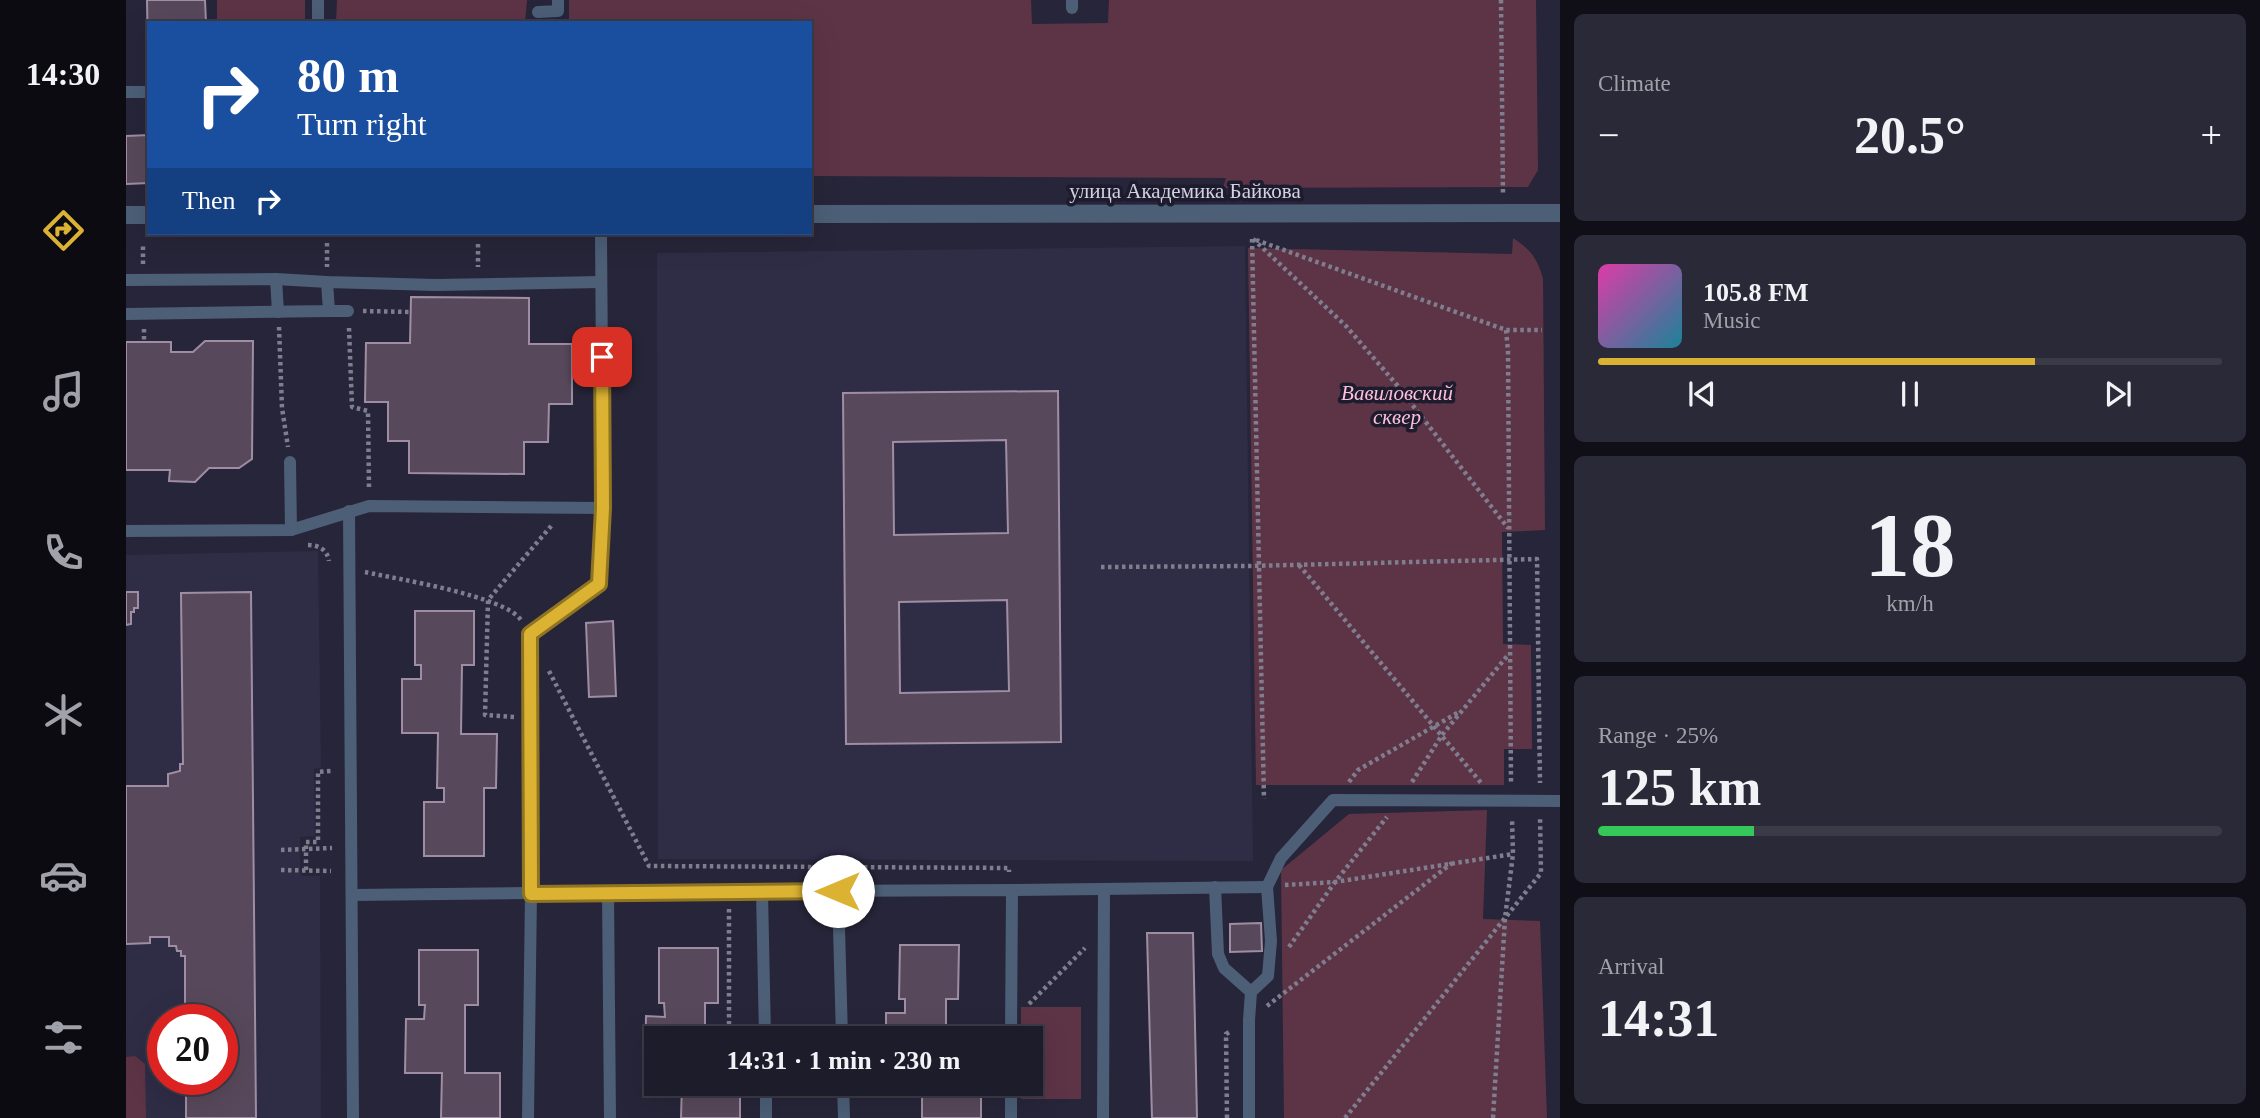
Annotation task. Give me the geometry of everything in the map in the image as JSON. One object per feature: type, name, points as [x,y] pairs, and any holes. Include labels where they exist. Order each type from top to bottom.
[{"type":"street","name":"улица Академика Байкова","points":[[812,215],[1560,213]]},
{"type":"street","points":[[126,215],[147,215]]},
{"type":"lane","points":[[318,0],[318,21]]},
{"type":"lane","points":[[538,12],[558,11],[558,0]]},
{"type":"lane","points":[[126,92],[147,92]]},
{"type":"lane","points":[[528,1118],[530,634],[599,584],[603,508],[601,235]]},
{"type":"lane","points":[[126,281],[276,279],[436,285],[601,282]]},
{"type":"lane","points":[[276,279],[278,312]]},
{"type":"lane","points":[[327,282],[329,311]]},
{"type":"lane","points":[[126,314],[348,311]]},
{"type":"lane","points":[[290,462],[291,530]]},
{"type":"lane","points":[[126,531],[291,530],[369,506],[603,508]]},
{"type":"lane","points":[[349,511],[353,1118]]},
{"type":"lane","points":[[1249,1118],[1251,992],[1268,976],[1271,941],[1267,887],[1281,858],[1333,800],[1560,801]]},
{"type":"lane","points":[[1215,887],[1218,954],[1224,968],[1251,992]]},
{"type":"lane","points":[[352,895],[1267,887]]},
{"type":"lane","points":[[1103,1118],[1104,889]]},
{"type":"lane","points":[[1012,890],[1012,1026]]},
{"type":"lane","points":[[608,891],[610,1118]]},
{"type":"lane","points":[[762,891],[765,1026]]},
{"type":"lane","points":[[838,891],[842,1026]]},
{"type":"lane","points":[[765,1096],[766,1118]]},
{"type":"lane","points":[[843,1096],[844,1118]]},
{"type":"lane","points":[[1011,1096],[1011,1118]]},
{"type":"path","points":[[1501,0],[1503,195]]},
{"type":"path","points":[[1252,239],[1506,330],[1542,330]]},
{"type":"path","points":[[1252,239],[1346,326],[1397,385],[1508,528]]},
{"type":"path","points":[[1252,239],[1264,799]]},
{"type":"path","points":[[369,506],[368,411],[352,407],[348,311],[411,312]]},
{"type":"path","points":[[278,312],[282,408],[290,462]]},
{"type":"path","points":[[1493,1118],[1505,918],[1513,855],[1506,330]]},
{"type":"path","points":[[530,718],[485,715],[488,600],[566,508]]},
{"type":"path","points":[[302,545],[316,545],[325,551],[329,558],[329,571]]},
{"type":"path","points":[[1101,567],[1537,559],[1541,873],[1345,1118]]},
{"type":"path","points":[[1299,564],[1496,800]]},
{"type":"path","points":[[350,569],[488,600],[518,615],[530,634]]},
{"type":"path","points":[[549,670],[649,866],[1009,868],[1012,890]]},
{"type":"path","points":[[1333,800],[1358,771],[1463,710]]},
{"type":"path","points":[[331,758],[331,784]]},
{"type":"path","points":[[306,870],[306,842],[318,842],[318,772],[331,771]]},
{"type":"path","points":[[331,884],[332,836]]},
{"type":"path","points":[[281,850],[332,848]]},
{"type":"path","points":[[1267,887],[1335,882],[1513,855]]},
{"type":"path","points":[[1227,1118],[1226,1034],[1249,1020],[1452,863]]},
{"type":"path","points":[[281,870],[331,871]]},
{"type":"path","points":[[729,891],[729,1026]]},
{"type":"path","points":[[1012,1022],[1104,928]]},
{"type":"shaded area","points":[[1245,246],[1253,861],[658,859],[657,253]]},
{"type":"shaded area","points":[[318,551],[321,768],[314,769],[315,836],[300,837],[300,870],[301,876],[320,876],[321,1118],[126,1118],[126,555]]},
{"type":"green space","points":[[217,0],[305,0],[305,21],[217,21]]},
{"type":"green space","points":[[337,0],[527,0],[525,21],[336,21]]},
{"type":"green space","points":[[569,0],[1031,0],[1032,24],[1108,23],[1109,0],[1536,0],[1538,170],[1528,187],[1223,188],[1226,178],[812,176],[812,21],[569,21]]},
{"type":"green space","name":"Вавиловский сквер","points":[[1513,238],[1532,255],[1543,279],[1545,530],[1502,532],[1503,644],[1531,645],[1532,749],[1504,749],[1504,785],[1256,785],[1248,248],[1512,254]]},
{"type":"green space","points":[[1487,810],[1483,919],[1540,921],[1547,1118],[1284,1118],[1281,870],[1349,814]]},
{"type":"green space","points":[[1021,1007],[1081,1007],[1081,1099],[1021,1099],[1021,1096],[1043,1096],[1043,1026],[1021,1026]]},
{"type":"green space","points":[[135,1056],[145,1064],[146,1118],[126,1118],[126,1057]]},
{"type":"building","points":[[147,0],[205,0],[206,21],[147,21]]},
{"type":"building","points":[[147,135],[147,183],[126,184],[126,136]]},
{"type":"building","points":[[411,297],[529,298],[529,344],[572,344],[572,404],[549,404],[548,442],[524,442],[524,474],[409,473],[409,441],[388,441],[388,402],[365,402],[366,343],[410,343]]},
{"type":"building","points":[[205,341],[253,341],[252,459],[239,468],[209,468],[195,482],[169,481],[170,470],[126,470],[126,342],[171,342],[171,352],[193,352]]},
{"type":"building","points":[[1058,391],[1061,742],[846,744],[843,393]],"holes":[[[1006,440],[1008,533],[894,535],[893,442]],[[1007,600],[1009,691],[900,693],[899,602]]]},
{"type":"building","points":[[126,592],[138,592],[138,608],[131,612],[131,624],[126,625]]},
{"type":"building","points":[[251,592],[256,1118],[186,1118],[186,1095],[238,1095],[238,1004],[185,1004],[185,956],[181,956],[181,951],[177,951],[176,946],[169,946],[169,937],[150,937],[150,943],[126,944],[126,786],[168,786],[168,774],[180,771],[180,764],[183,764],[181,593]]},
{"type":"building","points":[[415,611],[474,611],[474,665],[462,665],[461,734],[497,734],[496,788],[484,788],[484,856],[424,856],[424,802],[444,802],[444,788],[437,788],[438,733],[402,733],[402,679],[421,679],[421,665],[415,665]]},
{"type":"building","points":[[613,621],[616,696],[589,697],[586,623]]},
{"type":"building","points":[[1261,923],[1262,951],[1230,952],[1230,924]]},
{"type":"building","points":[[1147,933],[1193,933],[1197,1118],[1152,1118]]},
{"type":"building","points":[[900,945],[959,945],[958,999],[946,999],[946,1026],[886,1026],[886,1013],[905,1013],[905,999],[899,999]]},
{"type":"building","points":[[659,948],[718,948],[718,1003],[705,1003],[705,1026],[646,1026],[646,1016],[665,1017],[664,1003],[659,1003]]},
{"type":"building","points":[[419,950],[478,950],[478,1005],[465,1005],[465,1073],[500,1073],[500,1118],[441,1118],[442,1073],[405,1073],[406,1019],[424,1019],[425,1005],[419,1005]]},
{"type":"building","points":[[682,1096],[740,1096],[740,1118],[681,1118]]},
{"type":"building","points":[[922,1096],[981,1096],[981,1118],[922,1118]]},
{"type":"route","points":[[602,357],[603,508],[599,584],[530,634],[531,894],[608,891],[838,891]]}]
